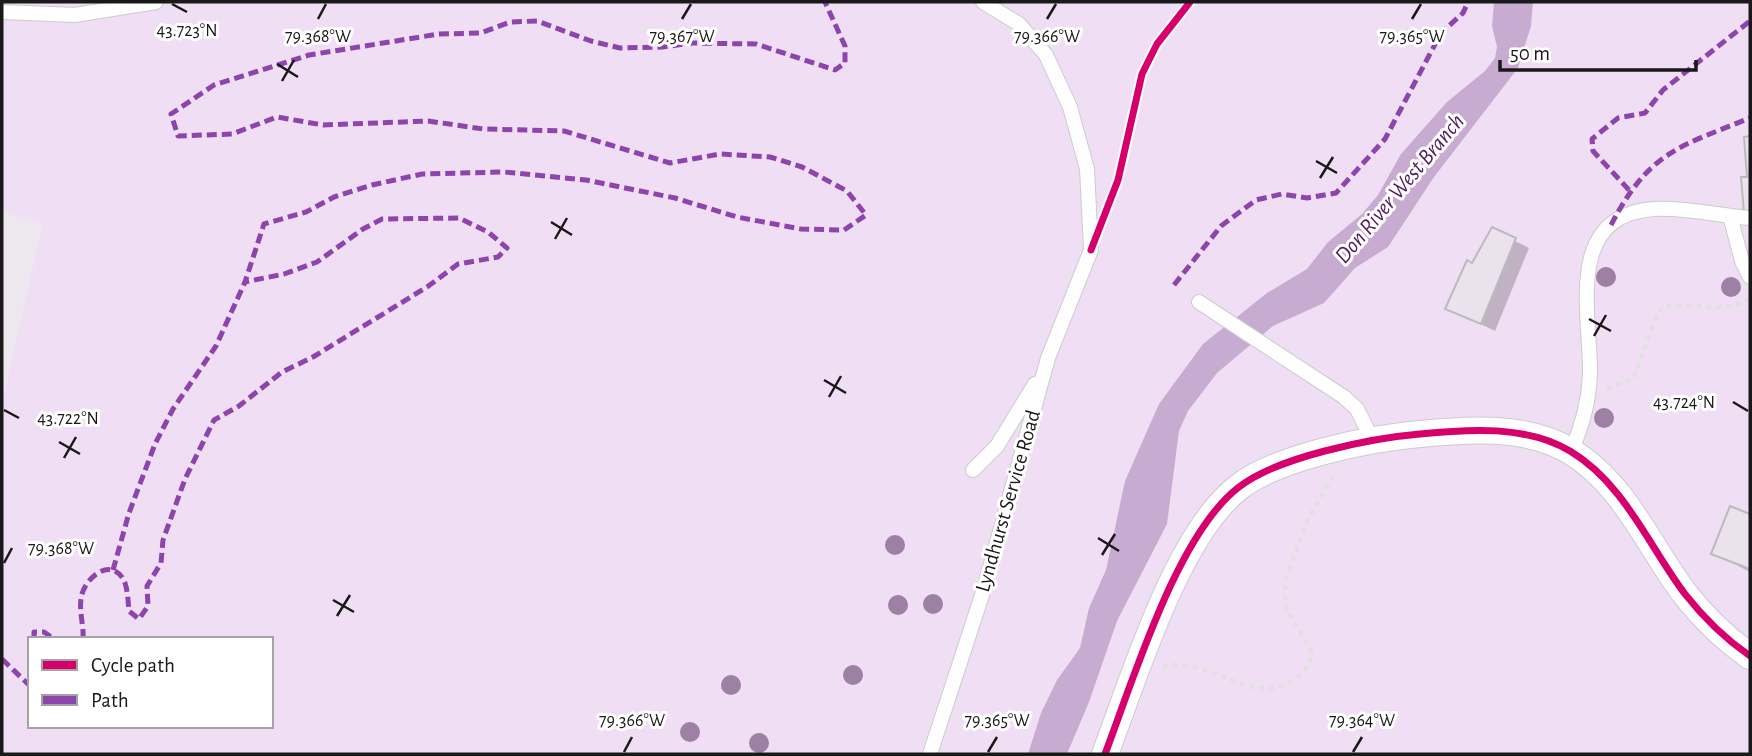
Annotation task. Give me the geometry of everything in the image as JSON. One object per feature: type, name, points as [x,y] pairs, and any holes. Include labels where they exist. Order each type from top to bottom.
[{"type":"street","points":[[1105,754],[1191,544],[1237,488],[1265,471],[1373,441],[1412,435],[1483,431],[1546,440],[1571,451],[1636,515],[1693,602],[1750,656]]},
{"type":"lane","points":[[2,12],[75,15],[156,2]]},
{"type":"lane","name":"Lyndhurst Service Road","points":[[930,754],[985,586],[1048,358],[1091,250],[1087,169],[1070,107],[1045,55],[1019,24],[983,2]]},
{"type":"lane","points":[[1571,451],[1583,426],[1590,376],[1586,279],[1588,260],[1596,244],[1611,225],[1654,209],[1750,218]]},
{"type":"lane","points":[[1730,216],[1742,261],[1750,277]]},
{"type":"lane","points":[[1199,302],[1357,409],[1373,441]]},
{"type":"lane","points":[[973,470],[997,446],[1014,421],[1048,358]]},
{"type":"path","points":[[1587,397],[1633,379],[1653,333],[1656,315],[1664,306],[1716,308],[1739,305],[1750,298]]},
{"type":"path","points":[[1162,666],[1194,666],[1240,684],[1268,689],[1283,686],[1305,670],[1312,652],[1286,608],[1284,582],[1303,530],[1336,468]]},
{"type":"shaded area","points":[[2,2],[1750,2],[1750,754],[2,754],[2,402],[43,223],[2,213]]},
{"type":"shaded area","points":[[2,213],[44,223],[2,402]]},
{"type":"water","name":"Don River West Branch","points":[[1494,2],[1533,2],[1531,26],[1518,68],[1434,177],[1388,247],[1355,268],[1324,303],[1273,326],[1217,373],[1188,411],[1179,431],[1167,524],[1117,621],[1089,702],[1067,754],[1028,754],[1041,713],[1057,680],[1080,648],[1089,608],[1106,570],[1125,481],[1159,404],[1203,344],[1267,293],[1307,269],[1328,242],[1362,214],[1378,195],[1401,154],[1447,102],[1485,71],[1495,58],[1497,47],[1492,26]]},
{"type":"building","points":[[1750,136],[1750,213],[1744,213],[1741,177],[1747,177],[1744,137]]},
{"type":"building","points":[[1492,227],[1516,238],[1481,324],[1445,309],[1467,260],[1472,263]]},
{"type":"building","points":[[1730,506],[1750,514],[1750,569],[1711,554]]},
{"type":"marked path","points":[[83,637],[81,599],[87,584],[99,572],[113,570],[120,575],[126,586],[129,611],[139,619],[148,606],[147,586],[161,563],[163,540],[185,479],[214,420],[239,406],[282,372],[313,357],[427,287],[458,264],[498,257],[507,248],[488,232],[459,218],[382,219],[363,229],[317,262],[284,274],[245,282],[264,224],[306,212],[334,197],[422,174],[504,172],[586,180],[675,198],[737,217],[801,229],[844,230],[866,215],[847,191],[802,167],[770,157],[720,154],[670,163],[564,131],[483,129],[428,121],[323,125],[277,117],[232,134],[178,136],[171,114],[214,85],[309,55],[439,34],[481,33],[510,22],[537,21],[591,41],[620,48],[692,43],[756,44],[835,70],[845,63],[845,46],[825,2]]},
{"type":"marked path","points":[[1174,285],[1221,226],[1256,200],[1282,194],[1307,198],[1336,193],[1385,139],[1441,33],[1463,13],[1468,2]]},
{"type":"marked path","points":[[1629,190],[1593,151],[1592,139],[1618,118],[1645,113],[1663,90],[1750,21]]},
{"type":"marked path","points":[[1611,225],[1639,182],[1668,155],[1684,145],[1750,118]]},
{"type":"marked path","points":[[113,570],[129,513],[155,444],[173,409],[216,346],[245,282]]},
{"type":"marked path","points":[[34,637],[34,632],[44,632],[51,637]]},
{"type":"marked path","points":[[2,659],[28,684]]},
{"type":"cycle path","points":[[1091,250],[1118,180],[1142,74],[1157,44],[1190,2]]},
{"type":"cycle path","points":[[1105,754],[1159,611],[1196,538],[1217,509],[1239,487],[1277,467],[1326,451],[1400,436],[1497,431],[1535,437],[1570,451],[1589,464],[1621,498],[1692,603],[1707,620],[1750,656]]}]
